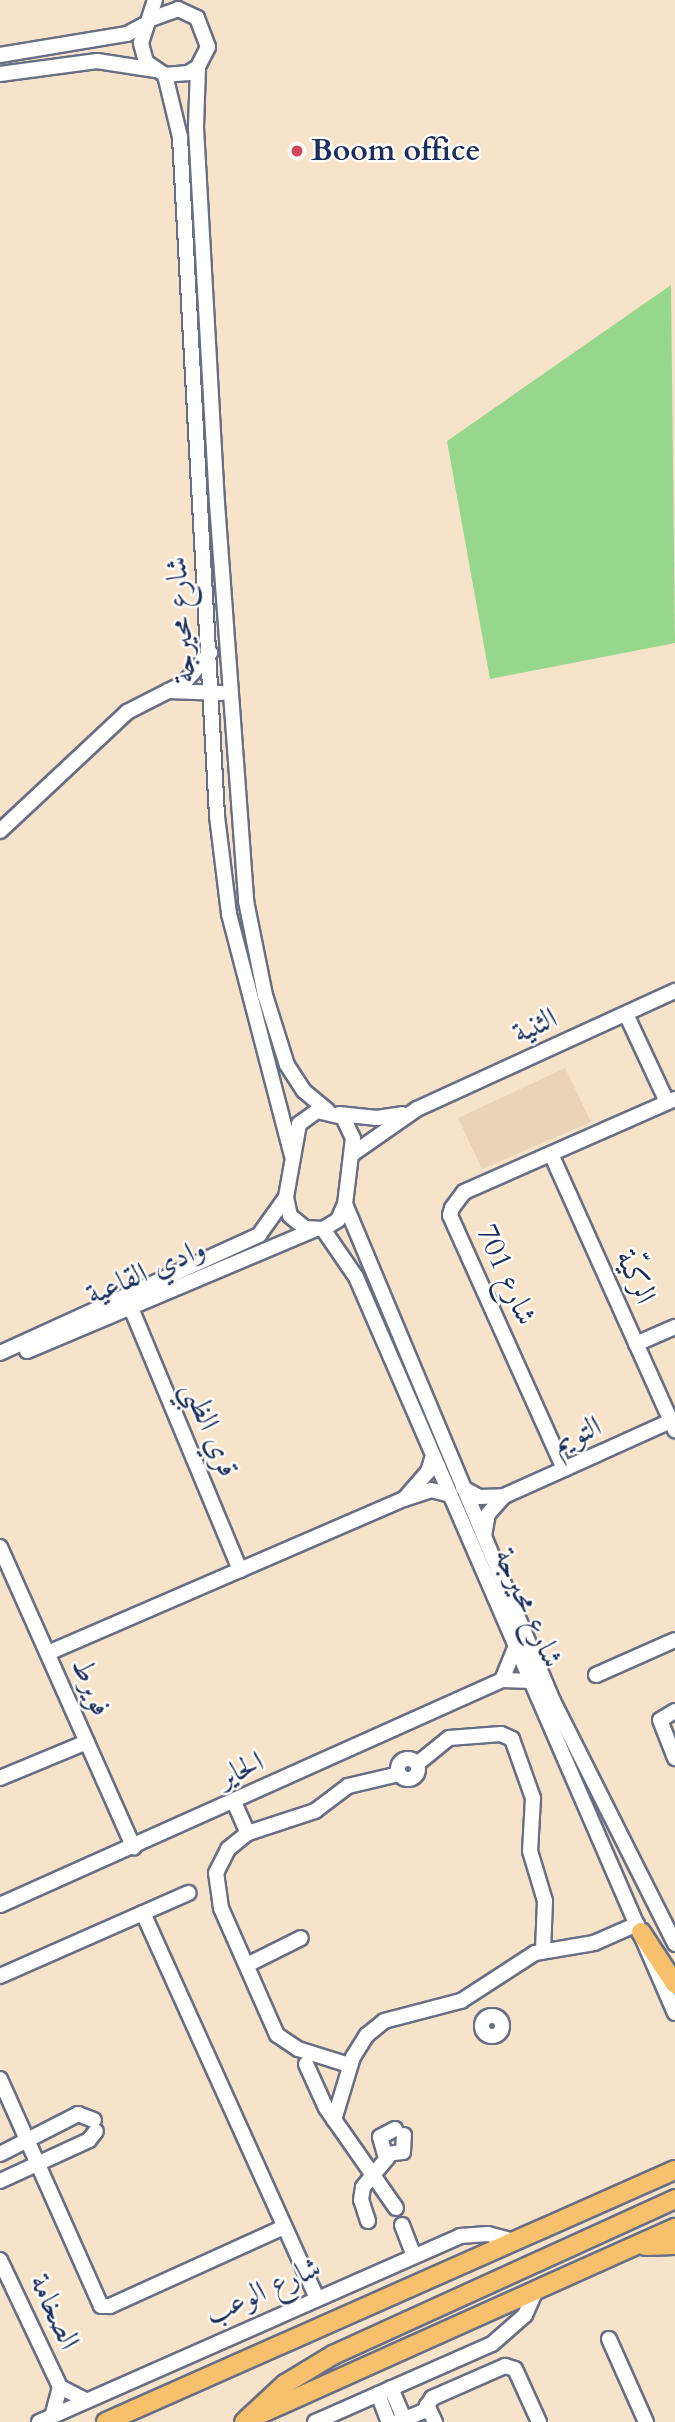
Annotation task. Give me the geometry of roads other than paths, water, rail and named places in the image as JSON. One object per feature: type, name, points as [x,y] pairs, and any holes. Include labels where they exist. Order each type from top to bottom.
[{"type":"main road","points":[[639,1928],[675,1984]]},
{"type":"main road","points":[[647,2183],[675,2162]]},
{"type":"main road","name":"شارع الوعب","points":[[107,2422],[675,2170]]},
{"type":"main road","points":[[244,2422],[285,2384],[333,2355],[675,2199]]},
{"type":"main road","points":[[244,2422],[675,2228]]},
{"type":"main road","points":[[635,2247],[675,2245]]},
{"type":"street","points":[[155,0],[142,53],[160,73]]},
{"type":"street","points":[[0,55],[127,34],[168,10],[187,6],[207,36],[205,57],[198,67],[188,73],[160,73],[97,61],[0,74]]},
{"type":"street","name":"شارع محيرجة","points":[[198,67],[196,128],[230,692],[246,901],[255,950],[287,1065],[304,1091],[332,1112]]},
{"type":"street","name":"شارع محيرجة","points":[[160,73],[180,137],[217,816],[229,914],[292,1155]]},
{"type":"street","points":[[0,831],[127,712],[168,691],[198,671],[210,653]]},
{"type":"street","points":[[168,691],[212,694],[230,692]]},
{"type":"street","name":"الثنية","points":[[351,1155],[417,1109],[675,991]]},
{"type":"street","name":"شارع 701","points":[[564,1469],[450,1215],[464,1192],[671,1101],[626,1014]]},
{"type":"street","name":"الثنية","points":[[332,1112],[377,1118],[417,1109]]},
{"type":"street","points":[[286,1197],[299,1124],[317,1111],[332,1112],[352,1130],[351,1155],[345,1204],[338,1220],[319,1230]]},
{"type":"street","name":"الركيّة","points":[[551,1154],[673,1426]]},
{"type":"street","name":"شارع محيرجة","points":[[286,1197],[296,1223],[319,1230],[356,1277],[447,1494],[532,1681],[675,2013]]},
{"type":"street","name":"وادي القاعية","points":[[0,1353],[249,1241],[268,1227],[286,1197]]},
{"type":"street","name":"شارع محيرجة","points":[[345,1204],[553,1701],[675,1944]]},
{"type":"street","name":"وادي القاعية","points":[[0,1362],[319,1230]]},
{"type":"street","name":"قري الظبي","points":[[131,1308],[240,1570]]},
{"type":"street","points":[[636,1344],[675,1327]]},
{"type":"street","name":"التويم","points":[[504,1496],[673,1426]]},
{"type":"street","points":[[404,1499],[428,1472],[432,1459]]},
{"type":"street","points":[[463,1488],[479,1497],[504,1496]]},
{"type":"street","points":[[48,1653],[404,1499],[431,1490],[447,1494]]},
{"type":"street","points":[[484,1538],[488,1514],[504,1496]]},
{"type":"street","name":"فويرط","points":[[0,1547],[134,1848]]},
{"type":"street","points":[[596,1675],[675,1640]]},
{"type":"street","points":[[502,1680],[516,1645]]},
{"type":"street","name":"الحاير","points":[[0,1905],[134,1848],[502,1680],[532,1681]]},
{"type":"street","points":[[675,1712],[660,1720],[675,1758]]},
{"type":"street","points":[[349,2065],[283,2040],[273,2029],[221,1908],[215,1882],[222,1857],[248,1833],[315,1811],[348,1786],[399,1774],[413,1778],[417,1764],[449,1738],[501,1734],[514,1742],[533,1798],[530,1851],[545,1901],[543,1950]]},
{"type":"street","points":[[0,1779],[86,1742]]},
{"type":"street","points":[[234,1802],[248,1833]]},
{"type":"street","points":[[0,1976],[188,1893]]},
{"type":"street","points":[[143,1913],[316,2297]]},
{"type":"street","points":[[334,2120],[349,2065],[367,2035],[383,2021],[448,2006],[483,1991],[543,1950],[594,1943],[639,1928]]},
{"type":"street","points":[[247,1965],[301,1938]]},
{"type":"street","points":[[483,1991],[489,2016]]},
{"type":"street","points":[[306,2064],[334,2120],[375,2173],[396,2208]]},
{"type":"street","points":[[0,2079],[98,2304],[104,2308],[284,2227]]},
{"type":"street","points":[[0,2154],[78,2114],[95,2125],[89,2140],[0,2181]]},
{"type":"street","points":[[368,2221],[362,2193],[389,2156],[403,2152],[399,2132],[386,2131],[379,2142],[389,2156]]},
{"type":"street","points":[[402,2225],[414,2256]]},
{"type":"street","name":"شارع الوعب","points":[[45,2419],[414,2256],[474,2234],[514,2241]]},
{"type":"street","name":"الصخامة","points":[[0,2260],[60,2387],[87,2400]]},
{"type":"street","points":[[315,2422],[498,2340],[525,2315],[537,2288]]},
{"type":"street","points":[[609,2339],[646,2422]]},
{"type":"street","points":[[385,2391],[397,2421],[427,2404],[432,2398],[512,2366],[539,2422]]},
{"type":"street","name":"الصخامة","points":[[45,2419],[60,2387]]},
{"type":"street","points":[[427,2404],[435,2422]]},
{"type":"place","name":"Boom office","points":[[297,151]]}]
